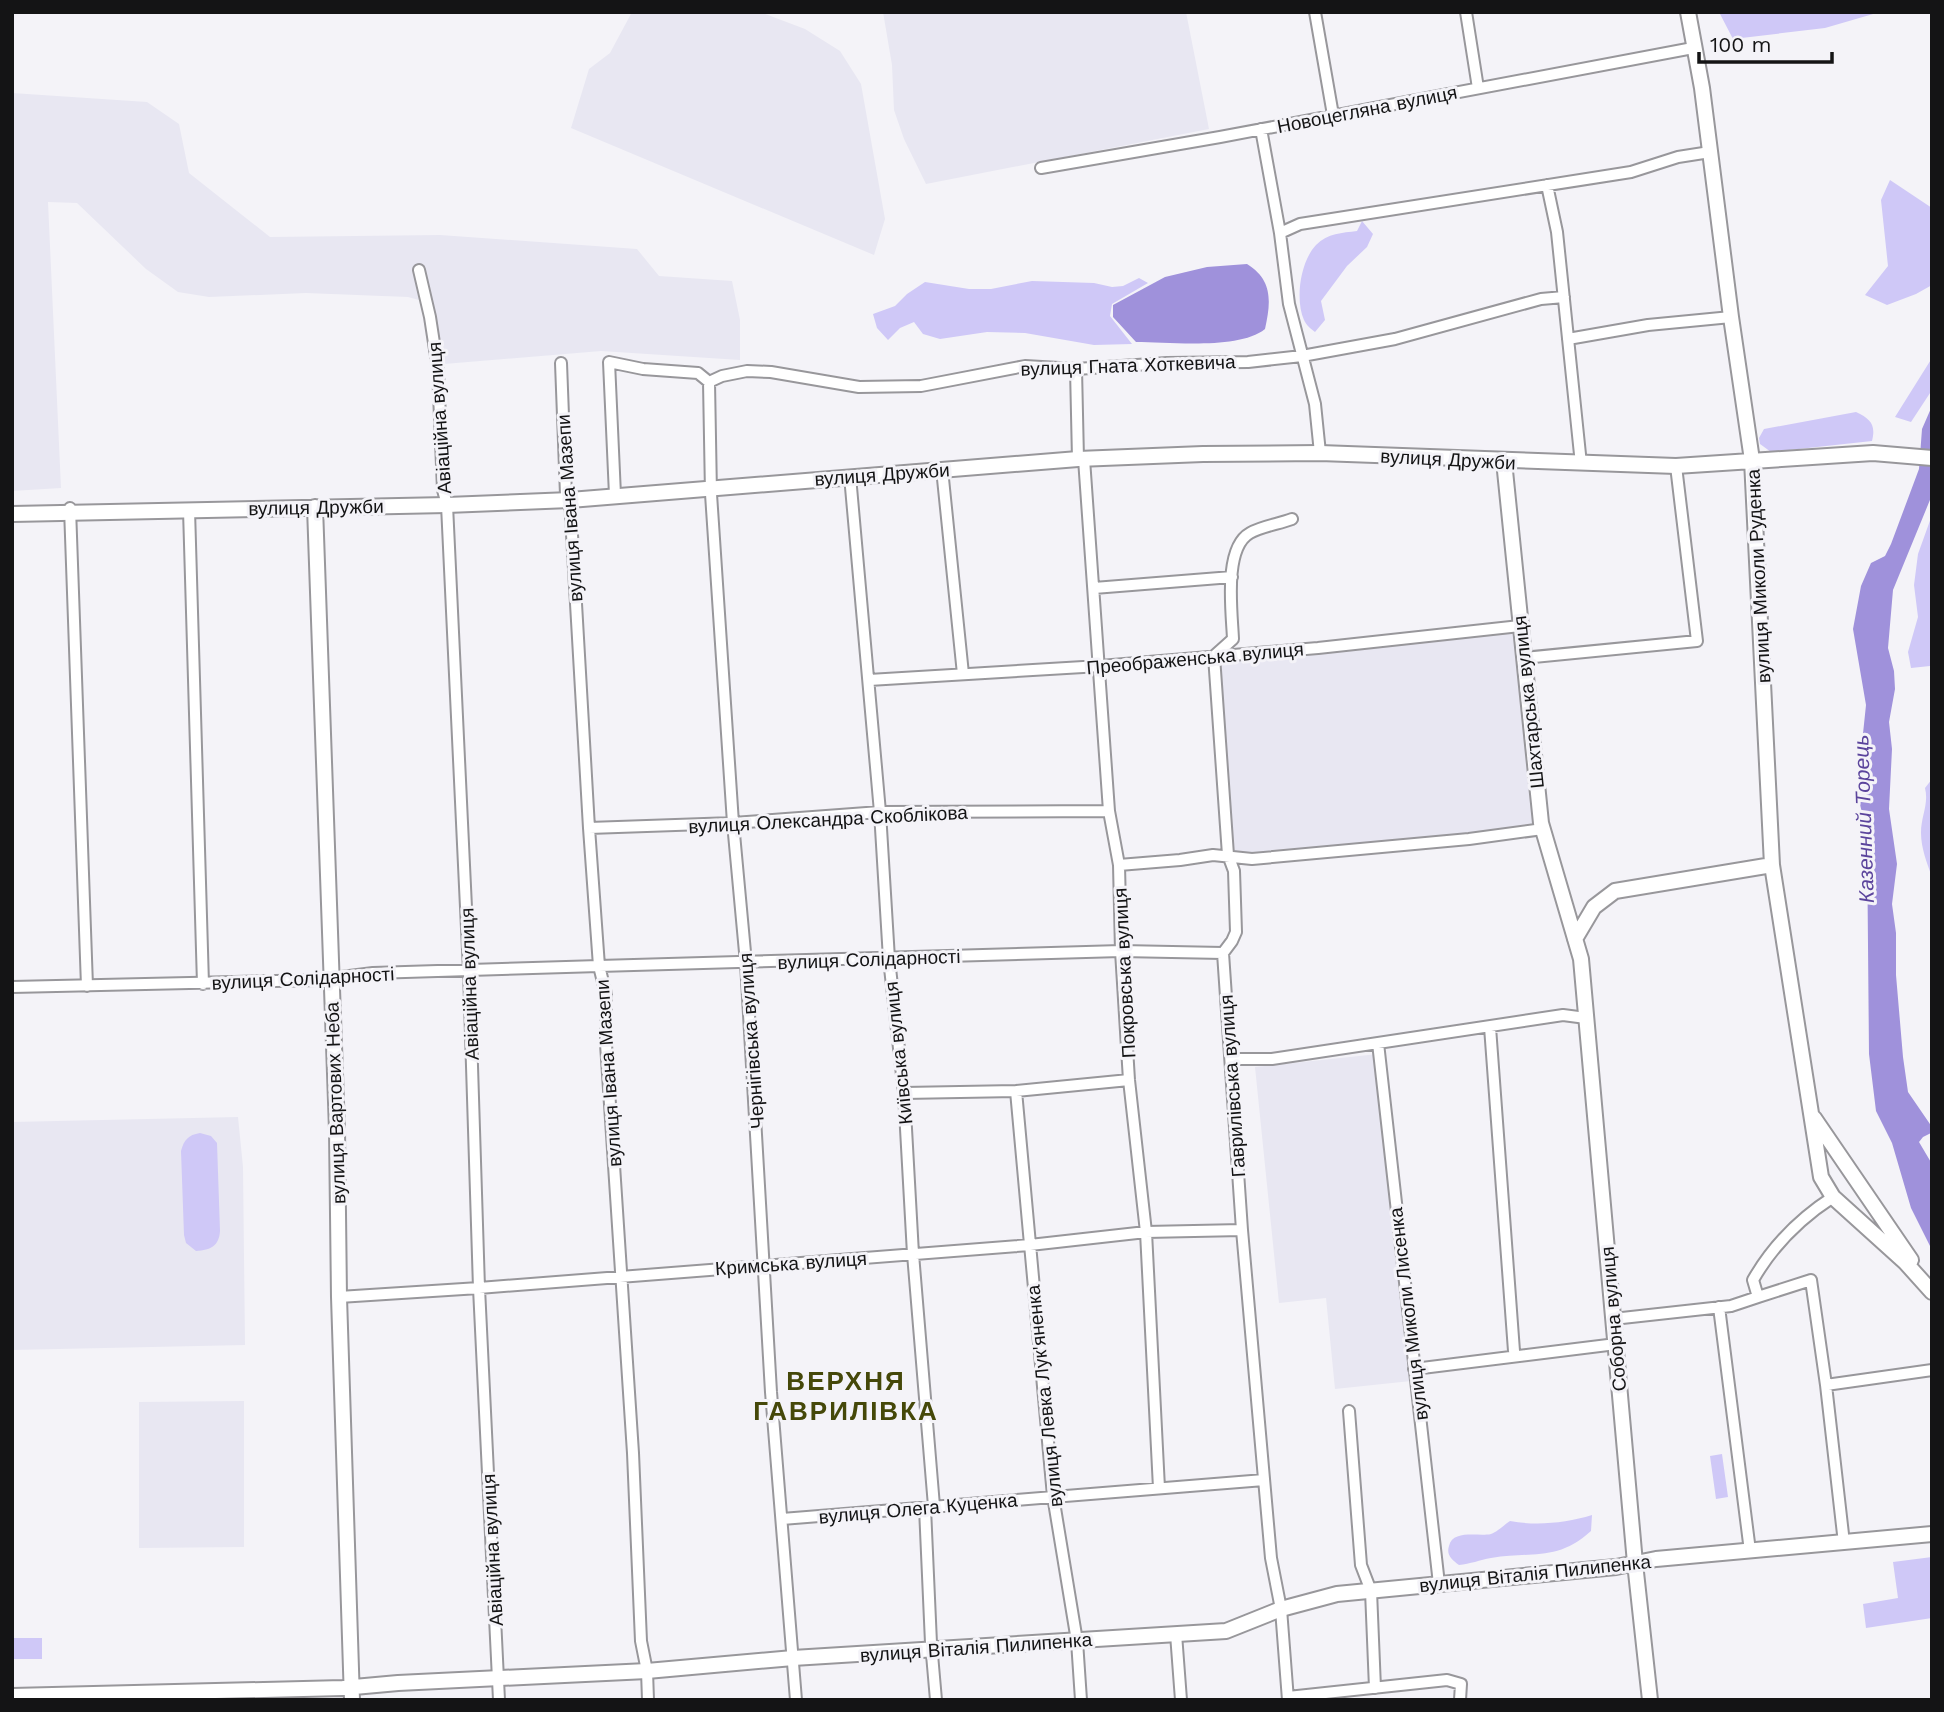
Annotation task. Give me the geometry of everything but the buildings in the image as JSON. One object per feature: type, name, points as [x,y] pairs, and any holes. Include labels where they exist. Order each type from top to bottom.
[{"type":"street","points":[[1315,12],[1333,116]]},
{"type":"street","points":[[1466,12],[1478,88]]},
{"type":"street","name":"вулиця Миколи Руденка","points":[[1688,12],[1702,88],[1752,460],[1772,865],[1821,1177],[1833,1197]]},
{"type":"street","name":"Новоцегляна вулиця","points":[[1041,168],[1333,116],[1693,44]]},
{"type":"street","points":[[1261,129],[1280,233],[1289,304],[1315,404],[1320,453]]},
{"type":"street","points":[[1280,233],[1300,224],[1631,173],[1678,157],[1710,152]]},
{"type":"street","points":[[1547,186],[1557,232],[1581,464]]},
{"type":"street","name":"Авіаційна вулиця","points":[[419,270],[438,369],[443,490],[447,505],[499,1700]]},
{"type":"street","name":"вулиця Гната Хоткевича","points":[[709,382],[722,376],[747,371],[771,372],[859,387],[921,386],[1025,366],[1076,369],[1167,363],[1248,362],[1303,356],[1395,339],[1541,299],[1564,297]]},
{"type":"street","points":[[1568,340],[1648,325],[1731,317]]},
{"type":"street","points":[[615,495],[609,362],[643,369],[698,373],[709,382]]},
{"type":"street","name":"вулиця Івана Мазепи","points":[[561,363],[566,495],[570,500],[589,828],[599,966],[606,994],[606,1044],[633,1453],[641,1641],[647,1671],[648,1700]]},
{"type":"street","name":"Покровська вулиця","points":[[1076,369],[1109,811],[1119,865],[1129,1080],[1146,1232],[1159,1488]]},
{"type":"street","name":"Чернігівська вулиця","points":[[709,382],[711,487],[733,824],[746,963],[771,1392],[796,1700]]},
{"type":"street","name":"вулиця Дружби","points":[[12,514],[70,510],[447,505],[570,500],[1081,459],[1320,453],[1676,466],[1872,453],[1932,458]]},
{"type":"street","name":"Шахтарська вулиця","points":[[1504,461],[1543,829],[1575,939]]},
{"type":"street","points":[[1523,658],[1697,641],[1676,466]]},
{"type":"street","points":[[942,469],[963,674]]},
{"type":"street","name":"Київська вулиця","points":[[850,476],[880,812],[889,959],[904,1093],[930,1507],[932,1650],[936,1700]]},
{"type":"street","name":"вулиця Вартових Неба","points":[[315,507],[352,1693]]},
{"type":"street","points":[[70,510],[87,986]]},
{"type":"street","points":[[189,510],[203,984]]},
{"type":"street","points":[[1214,656],[1233,639],[1232,577],[1238,544],[1249,534],[1292,519]]},
{"type":"street","points":[[1094,588],[1232,577]]},
{"type":"street","name":"Преображенська вулиця","points":[[869,680],[1100,666],[1318,648],[1520,626]]},
{"type":"street","name":"Гаврилівська вулиця","points":[[1214,656],[1228,855],[1234,871],[1236,932],[1223,953],[1242,1230],[1271,1559],[1281,1609],[1288,1698]]},
{"type":"street","name":"вулиця Олександра Скоблікова","points":[[589,828],[733,824],[880,812],[1109,811]]},
{"type":"street","points":[[1119,865],[1213,855],[1252,859],[1469,839],[1543,829]]},
{"type":"street","points":[[1575,939],[1594,907],[1615,891],[1772,865]]},
{"type":"street","name":"Соборна вулиця","points":[[1575,939],[1581,958],[1635,1563],[1650,1700]]},
{"type":"street","name":"вулиця Солідарності","points":[[12,987],[203,984],[331,979],[373,973],[1121,951],[1223,953]]},
{"type":"street","points":[[1231,1059],[1272,1059],[1563,1016],[1586,1018]]},
{"type":"street","points":[[1490,1027],[1514,1351]]},
{"type":"street","name":"вулиця Миколи Лисенка","points":[[1378,1043],[1439,1584]]},
{"type":"street","points":[[904,1093],[1016,1091],[1129,1080]]},
{"type":"street","name":"вулиця Левка Лук'яненка","points":[[1016,1091],[1052,1496],[1077,1641],[1082,1700]]},
{"type":"street","name":"вулиця Миколи Руденка","points":[[1811,1112],[1932,1291]]},
{"type":"street","points":[[1758,1297],[1753,1280],[1770,1252],[1806,1217],[1833,1197],[1905,1262],[1932,1291]]},
{"type":"street","name":"Кримська вулиця","points":[[339,1297],[1030,1245],[1146,1232],[1242,1230]]},
{"type":"street","points":[[1613,1319],[1731,1306],[1811,1280],[1844,1543]]},
{"type":"street","points":[[1719,1307],[1750,1551]]},
{"type":"street","points":[[1414,1367],[1615,1344]]},
{"type":"street","points":[[1414,1367],[1552,1346],[1562,1351]]},
{"type":"street","points":[[1826,1385],[1932,1370]]},
{"type":"street","points":[[1349,1411],[1361,1566],[1371,1591],[1375,1688]]},
{"type":"street","name":"вулиця Олега Куценка","points":[[782,1519],[1264,1480]]},
{"type":"street","name":"вулиця Віталія Пилипенка","points":[[12,1696],[352,1693],[498,1679],[647,1671],[793,1658],[1226,1631],[1281,1609],[1337,1594],[1656,1559],[1932,1534]]},
{"type":"street","points":[[1176,1634],[1181,1700]]},
{"type":"street","points":[[1288,1698],[1447,1680],[1461,1684],[1460,1700]]},
{"type":"shaded area","points":[[632,12],[760,12],[805,29],[840,51],[861,84],[885,219],[874,255],[571,128],[589,69],[610,53]]},
{"type":"shaded area","points":[[883,12],[1186,12],[1209,129],[926,184],[904,139],[894,110],[892,65]]},
{"type":"shaded area","points":[[1719,12],[1880,12],[1825,28],[1733,39]]},
{"type":"shaded area","points":[[12,93],[147,102],[179,124],[189,173],[270,237],[440,235],[637,249],[659,276],[732,281],[740,320],[740,360],[601,351],[444,364],[425,308],[419,300],[408,297],[306,293],[209,297],[178,292],[146,269],[77,203],[48,202],[61,488],[12,491]]},
{"type":"shaded area","points":[[1890,180],[1932,208],[1932,285],[1887,305],[1865,295],[1888,266],[1881,200]]},
{"type":"shaded area","points":[[1362,221],[1373,234],[1367,247],[1347,266],[1321,301],[1325,320],[1315,332],[1305,322],[1301,312],[1301,281],[1306,261],[1316,245],[1325,238],[1357,231]]},
{"type":"shaded area","points":[[1139,278],[1148,283],[1112,304],[1110,316],[1132,344],[1094,345],[1025,333],[987,332],[940,339],[923,334],[914,322],[900,328],[888,340],[877,328],[873,314],[895,306],[925,282],[969,289],[991,289],[1032,281],[1094,283],[1112,287],[1123,286]]},
{"type":"shaded area","points":[[1932,358],[1932,390],[1911,422],[1895,417]]},
{"type":"shaded area","points":[[1856,412],[1871,423],[1872,441],[1771,452],[1760,444],[1759,438],[1764,429]]},
{"type":"shaded area","points":[[1932,515],[1930,666],[1911,668],[1908,652],[1918,617],[1914,585],[1918,554]]},
{"type":"shaded area","points":[[1516,632],[1537,826],[1252,855],[1231,852],[1218,660],[1320,654]]},
{"type":"shaded area","points":[[1932,779],[1932,877],[1923,850],[1921,833],[1925,788]]},
{"type":"shaded area","points":[[1378,1054],[1411,1381],[1335,1389],[1326,1298],[1279,1303],[1255,1067]]},
{"type":"shaded area","points":[[238,1117],[243,1167],[245,1345],[12,1350],[12,1122]]},
{"type":"shaded area","points":[[200,1133],[211,1136],[217,1143],[220,1231],[213,1246],[196,1251],[186,1243],[184,1235],[181,1151],[187,1139]]},
{"type":"shaded area","points":[[244,1401],[244,1547],[139,1548],[139,1402]]},
{"type":"shaded area","points":[[1722,1454],[1728,1497],[1716,1499],[1710,1456]]},
{"type":"shaded area","points":[[1592,1515],[1591,1531],[1579,1541],[1555,1551],[1491,1558],[1459,1565],[1449,1555],[1449,1546],[1456,1537],[1491,1534],[1510,1521],[1551,1523]]},
{"type":"shaded area","points":[[1932,1557],[1932,1618],[1866,1628],[1863,1604],[1898,1598],[1893,1562]]},
{"type":"shaded area","points":[[12,1638],[42,1638],[42,1659],[12,1659]]},
{"type":"water","points":[[1247,264],[1262,277],[1269,301],[1265,329],[1253,336],[1204,343],[1136,342],[1113,317],[1113,305],[1165,277],[1207,267]]},
{"type":"water","name":"Казенний Торець","points":[[1932,406],[1932,495],[1893,590],[1888,648],[1895,689],[1889,722],[1892,749],[1889,809],[1897,864],[1892,904],[1896,933],[1896,975],[1908,1092],[1932,1127],[1931,1133],[1919,1142],[1932,1164],[1932,1250],[1911,1208],[1892,1143],[1876,1111],[1869,1054],[1867,835],[1857,791],[1866,705],[1853,629],[1861,586],[1871,563],[1885,556],[1891,544],[1919,469],[1922,429]]},
{"type":"district","name":"ВЕРХНЯ ГАВРИЛІВКА","points":[[846,1396]]}]
